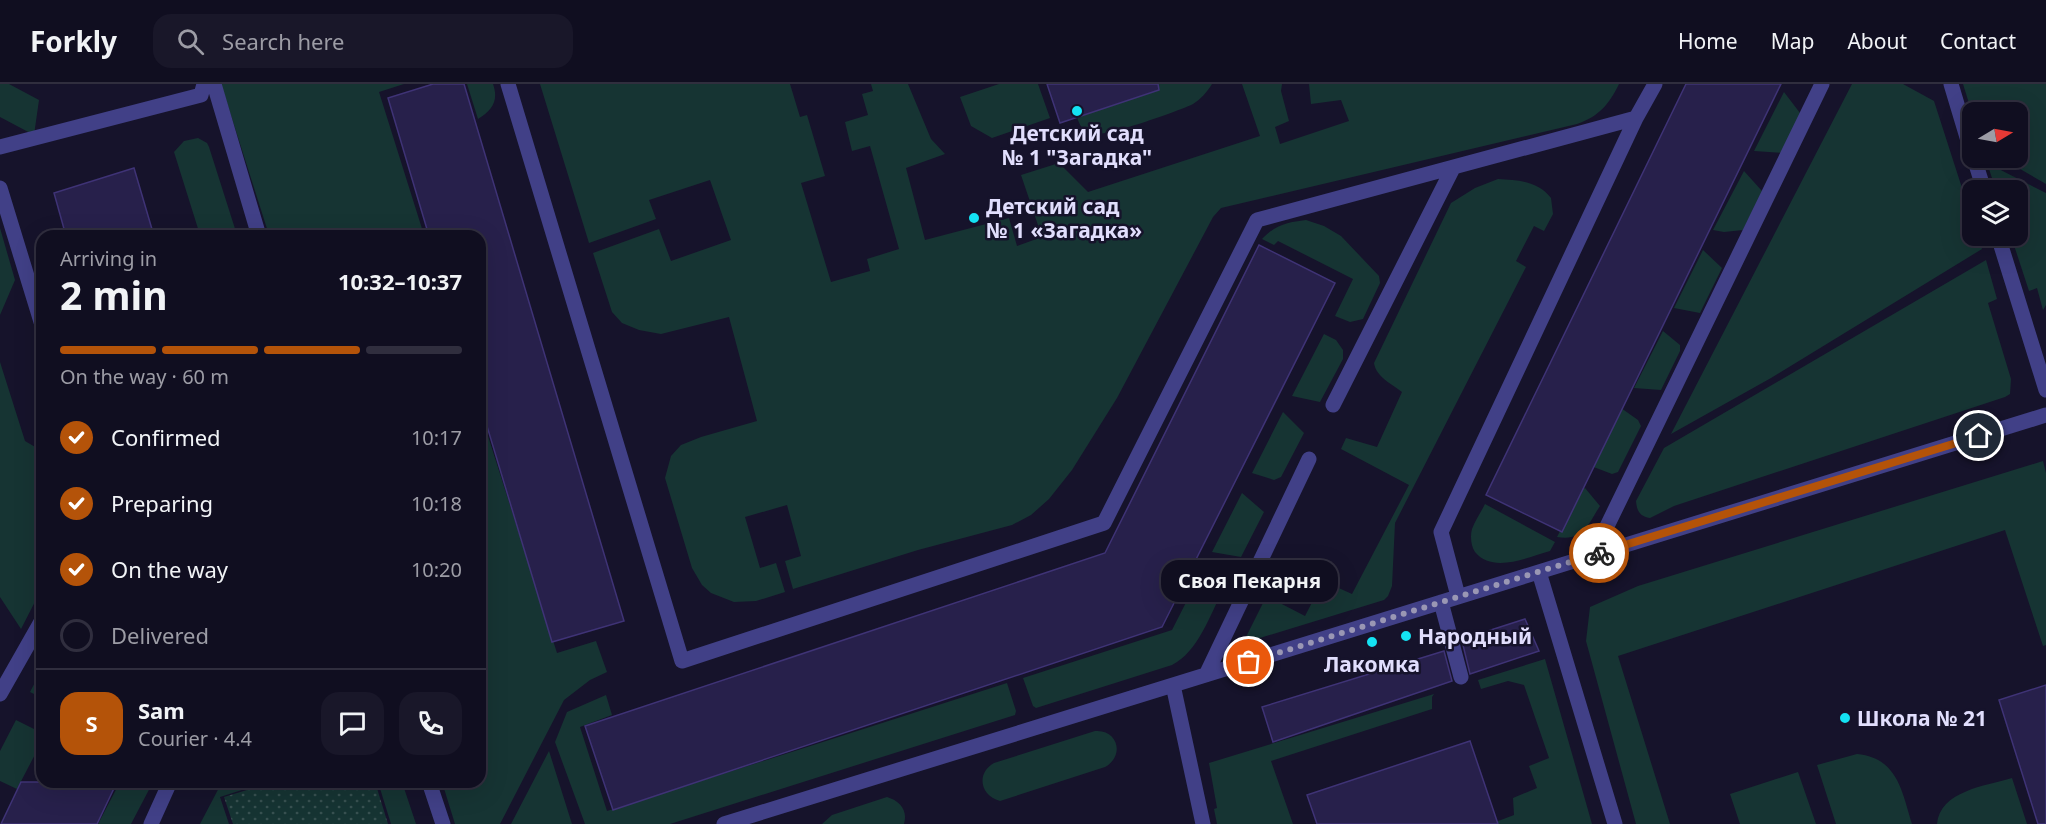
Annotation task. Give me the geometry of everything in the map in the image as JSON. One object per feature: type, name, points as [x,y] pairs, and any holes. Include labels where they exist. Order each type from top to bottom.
[{"type":"lane","points":[[0,147],[201,95],[204,84]]},
{"type":"lane","points":[[214,84],[257,230]]},
{"type":"lane","points":[[508,84],[682,661],[1104,523],[1257,220],[1636,118]]},
{"type":"lane","points":[[1458,597],[1441,532],[1636,118],[1655,84]]},
{"type":"lane","points":[[1593,555],[1822,84]]},
{"type":"lane","points":[[1951,84],[1962,120]]},
{"type":"lane","points":[[1334,405],[1453,168]]},
{"type":"lane","points":[[0,188],[36,305]]},
{"type":"lane","points":[[2001,246],[2046,390]]},
{"type":"lane","points":[[724,824],[2046,415]]},
{"type":"lane","points":[[1206,675],[1309,459]]},
{"type":"lane","points":[[1539,572],[1615,824]]},
{"type":"lane","points":[[1441,602],[1461,677]]},
{"type":"lane","points":[[0,694],[36,631]]},
{"type":"lane","points":[[1173,685],[1203,824]]},
{"type":"lane","points":[[151,824],[167,788]]},
{"type":"lane","points":[[431,788],[443,824]]},
{"type":"green space","points":[[0,84],[9,84],[39,100],[34,135],[0,117]]},
{"type":"green space","points":[[221,84],[404,84],[379,92],[422,230],[267,230]]},
{"type":"green space","points":[[467,84],[493,84],[495,90],[493,104],[478,119]]},
{"type":"green space","points":[[540,84],[790,84],[800,117],[807,115],[825,176],[801,183],[831,282],[870,271],[867,259],[899,249],[870,146],[852,151],[845,122],[868,115],[862,94],[873,91],[871,84],[908,84],[931,139],[945,154],[906,168],[925,240],[1009,218],[1017,246],[1042,237],[1021,175],[1059,163],[1088,192],[1260,136],[1242,84],[1282,84],[1281,91],[1289,121],[1275,127],[1280,144],[1349,121],[1341,100],[1311,104],[1309,84],[1619,84],[1603,108],[1592,117],[1577,124],[1221,208],[1213,217],[1117,398],[1072,470],[1049,499],[1031,515],[1012,525],[918,550],[793,589],[785,561],[801,556],[787,505],[745,517],[760,568],[776,563],[785,592],[756,601],[734,602],[711,593],[702,585],[692,568],[665,478],[671,456],[681,445],[757,421],[729,317],[661,334],[639,330],[622,323],[612,312],[593,253],[659,229],[671,261],[731,240],[710,180],[649,200],[656,219],[589,243]]},
{"type":"green space","points":[[999,84],[1038,84],[1050,118],[992,138],[971,126],[960,97]]},
{"type":"green space","points":[[1136,84],[1212,84],[1193,104],[1158,118],[1098,134],[1091,134],[1084,130],[1077,117]]},
{"type":"green space","points":[[1852,84],[1903,84],[1934,101],[1962,188],[1962,246],[1981,246],[1982,249],[1771,378],[1671,434]]},
{"type":"green space","points":[[1963,84],[2046,84],[2046,184],[2018,168],[2028,168],[2028,102],[1969,102]]},
{"type":"green space","points":[[1784,92],[1800,113],[1784,153],[1754,151]]},
{"type":"green space","points":[[198,138],[207,143],[235,230],[198,230],[174,152],[184,141]]},
{"type":"green space","points":[[1989,168],[1997,168],[2020,180],[1993,180]]},
{"type":"green space","points":[[1744,171],[1762,191],[1743,230],[1724,232],[1713,230]]},
{"type":"green space","points":[[1498,179],[1520,181],[1540,188],[1551,198],[1553,214],[1544,231],[1534,226],[1516,261],[1526,267],[1395,523],[1392,586],[1388,596],[1384,600],[1250,641],[1245,639],[1271,587],[1281,592],[1276,601],[1305,616],[1320,587],[1309,581],[1312,576],[1352,594],[1409,485],[1341,449],[1346,438],[1377,447],[1402,392],[1381,376],[1374,363],[1451,203],[1475,188]]},
{"type":"green space","points":[[2028,184],[2046,193],[2046,305],[2043,310],[2037,288],[2029,291],[2014,246],[2028,246]]},
{"type":"green space","points":[[1306,220],[1324,226],[1341,236],[1379,276],[1380,283],[1363,319],[1350,322],[1335,316],[1353,279],[1278,241],[1274,245],[1262,239],[1282,225]]},
{"type":"green space","points":[[0,228],[15,280],[0,315]]},
{"type":"green space","points":[[1703,250],[1722,268],[1700,313],[1674,308]]},
{"type":"green space","points":[[1986,260],[1997,299],[1988,303],[2011,379],[2010,394],[1674,506],[1650,518],[1640,513],[1636,501],[1664,448]]},
{"type":"green space","points":[[1663,331],[1680,345],[1680,351],[1661,390],[1634,388]]},
{"type":"green space","points":[[1324,334],[1336,340],[1343,350],[1343,359],[1320,402],[1292,396]]},
{"type":"green space","points":[[0,362],[25,441],[36,447],[36,600],[21,629],[0,597]]},
{"type":"green space","points":[[1621,408],[1638,420],[1641,426],[1618,472],[1612,474],[1591,466]]},
{"type":"green space","points":[[1283,412],[1304,433],[1281,477],[1274,480],[1252,473]]},
{"type":"green space","points":[[486,430],[557,653],[596,641],[607,672],[590,680],[564,700],[500,824],[455,824],[444,788],[486,788]]},
{"type":"green space","points":[[2043,461],[2046,473],[2046,645],[2043,646],[2005,530],[1618,656],[1670,824],[1636,824],[1586,641],[1590,607],[1638,586]]},
{"type":"green space","points":[[1585,488],[1600,506],[1588,526],[1579,534],[1566,538],[1557,537],[1582,489]]},
{"type":"green space","points":[[1242,493],[1264,512],[1241,557],[1212,552]]},
{"type":"green space","points":[[1485,504],[1555,542],[1550,551],[1511,562],[1491,562],[1482,559],[1474,550],[1471,535],[1473,526]]},
{"type":"green space","points":[[1202,571],[1223,590],[1196,642],[1181,659],[1172,665],[1036,708],[1033,706],[1023,678],[1172,630]]},
{"type":"green space","points":[[1545,659],[1592,824],[1468,824],[1490,816],[1493,823],[1514,815],[1513,798],[1537,788],[1529,766],[1549,758],[1524,685],[1508,681],[1481,689],[1478,680]]},
{"type":"green space","points":[[36,680],[36,695],[30,692]]},
{"type":"green space","points":[[1007,683],[1016,711],[1015,715],[670,824],[585,824],[555,742],[567,712],[606,695],[612,715],[580,727],[607,811]]},
{"type":"green space","points":[[1434,694],[1432,709],[1271,761],[1293,824],[1217,824],[1214,809],[1217,808],[1209,763]]},
{"type":"green space","points":[[16,720],[36,730],[36,753],[17,789],[0,781],[0,751]]},
{"type":"green space","points":[[1095,731],[1109,734],[1116,744],[1115,756],[1105,767],[1000,801],[988,794],[985,789],[983,778],[985,772],[994,763]]},
{"type":"green space","points":[[549,751],[572,824],[511,824]]},
{"type":"green space","points":[[1857,754],[1871,757],[1890,769],[1901,789],[1912,824],[1836,824],[1817,765]]},
{"type":"green space","points":[[1798,772],[1816,824],[1740,824],[1730,794]]},
{"type":"green space","points":[[2012,778],[2027,824],[1937,824],[1946,804],[1955,797],[1977,787]]},
{"type":"green space","points":[[117,788],[150,788],[131,824],[98,824]]},
{"type":"green space","points":[[219,788],[248,788],[220,797],[229,824],[200,824]]},
{"type":"green space","points":[[253,788],[377,788],[388,824],[233,824],[224,797]]},
{"type":"green space","points":[[380,788],[404,788],[416,824],[391,824]]},
{"type":"green space","points":[[887,797],[896,801],[904,810],[904,824],[822,824],[832,815]]},
{"type":"building","points":[[433,84],[464,84],[624,621],[552,642],[486,423],[486,230],[427,230],[388,98]]},
{"type":"building","name":"Детский сад № 1 \"Загадка\"","points":[[1047,84],[1158,84],[1159,90],[1060,123]]},
{"type":"building","points":[[1686,84],[1781,84],[1562,532],[1486,495]]},
{"type":"building","points":[[134,168],[152,230],[64,230],[54,193]]},
{"type":"building","points":[[1259,245],[1335,283],[1162,627],[613,810],[585,726],[1105,553]]},
{"type":"building","points":[[1525,619],[1539,651],[1470,674],[1463,645],[1468,644],[1466,638]]},
{"type":"building","points":[[1444,651],[1452,681],[1273,742],[1262,707]]},
{"type":"building","points":[[2046,685],[2046,824],[2038,824],[1999,700]]},
{"type":"building","points":[[1470,741],[1498,824],[1317,824],[1307,795]]},
{"type":"building","points":[[21,782],[36,782],[36,788],[114,788],[97,824],[1,824]]},
{"type":"way so far","points":[[1249,662],[1599,553]]},
{"type":"place","name":"Детский сад № 1 \"Загадка\"","points":[[1077,111]]},
{"type":"place","name":"Детский сад № 1 «Загадка»","points":[[974,218]]},
{"type":"place","name":"Народный","points":[[1406,636]]},
{"type":"place","name":"Лакомка","points":[[1372,642]]},
{"type":"place","name":"Своя Пекарня","points":[[1249,662]]},
{"type":"place","name":"Школа № 21","points":[[1845,718]]},
{"type":"route","points":[[1599,553],[1979,436]]}]
